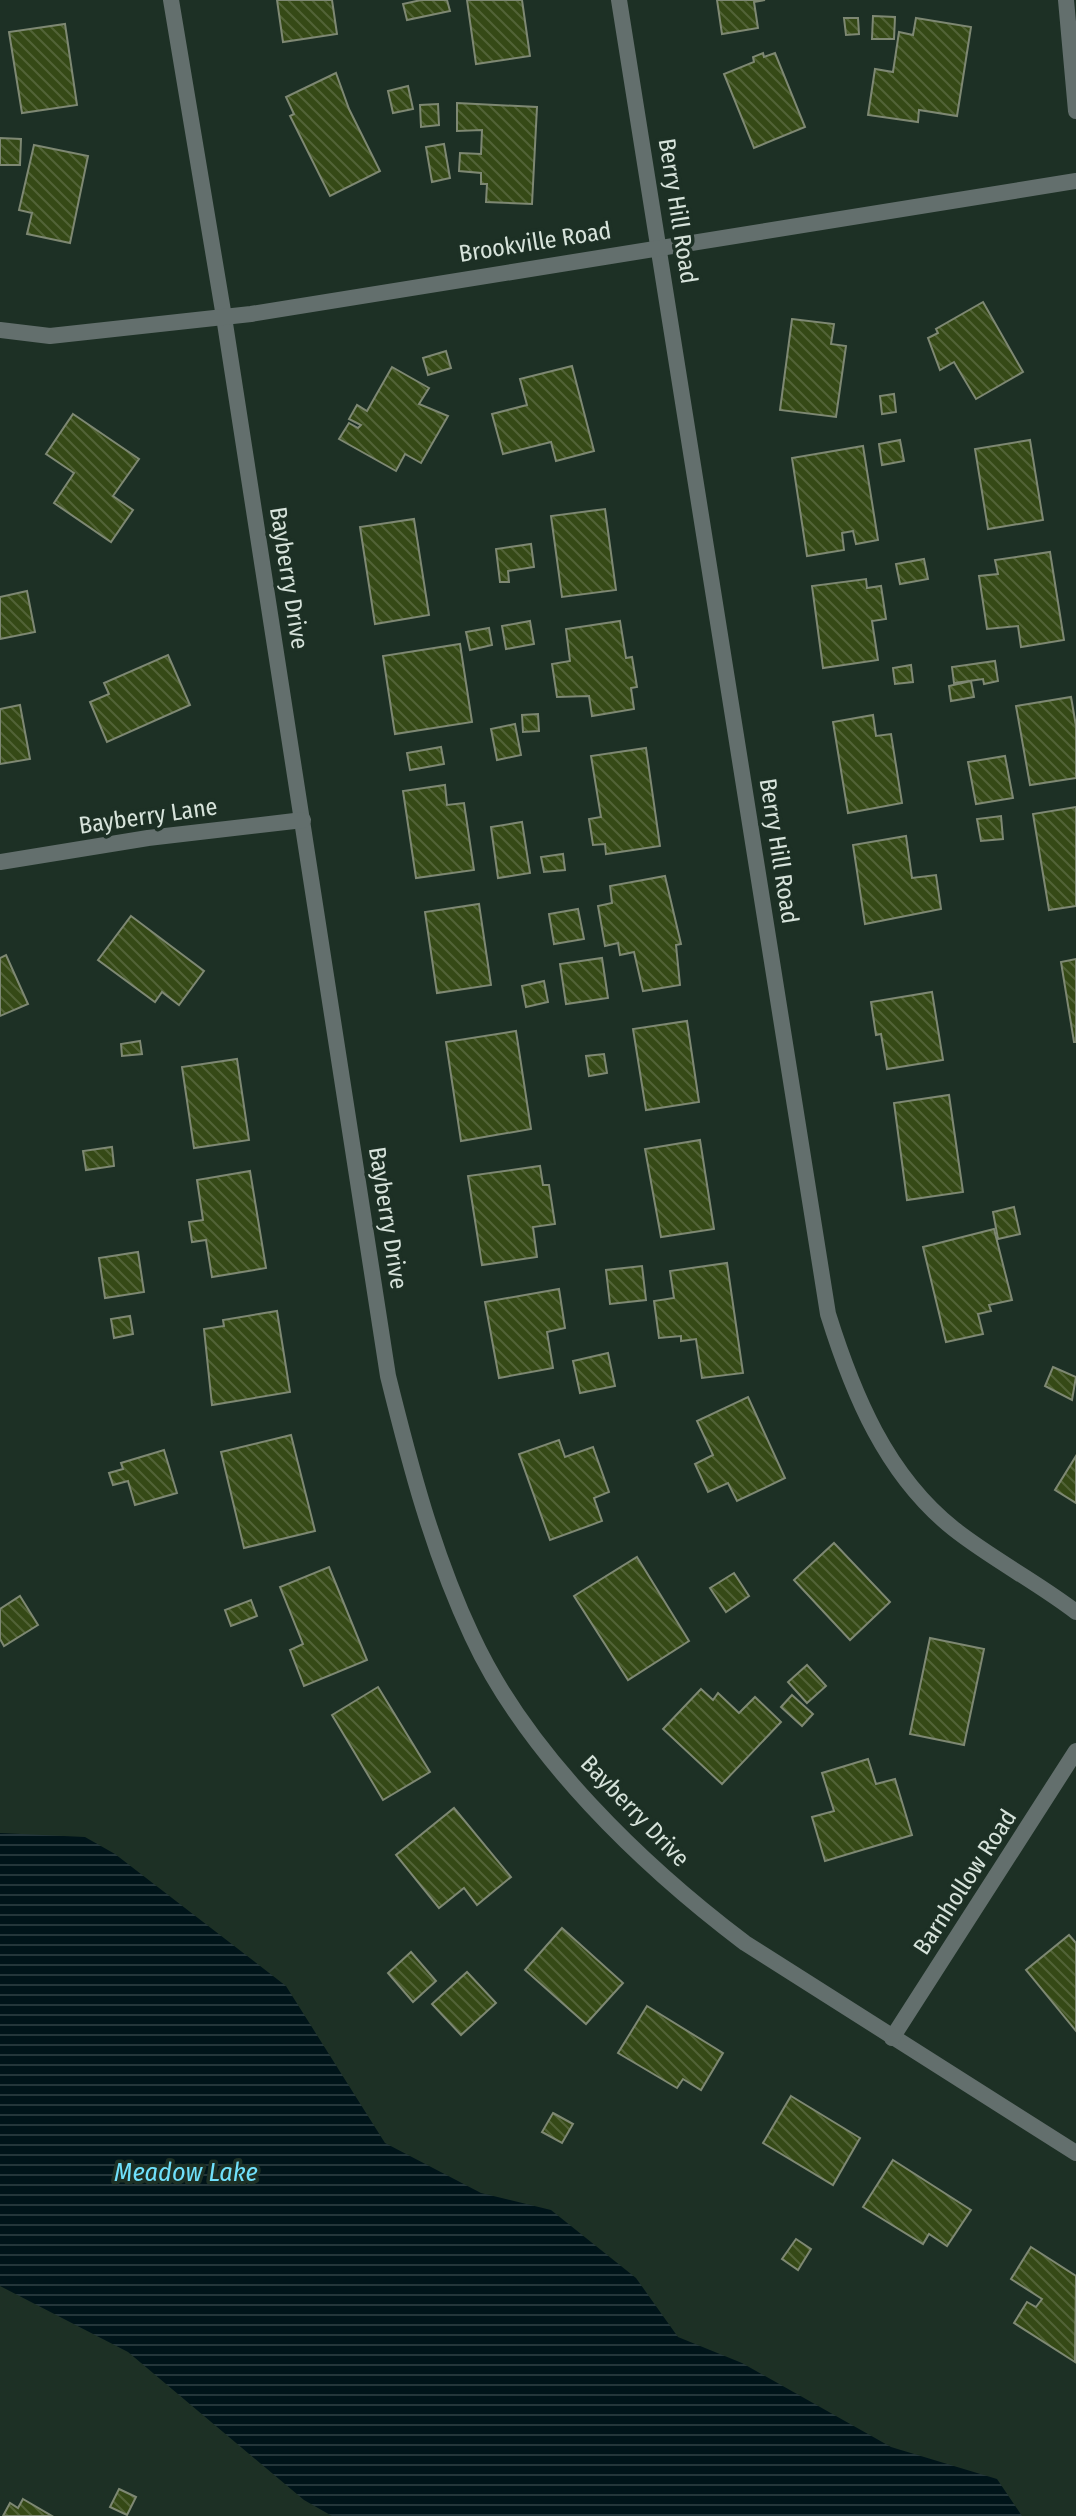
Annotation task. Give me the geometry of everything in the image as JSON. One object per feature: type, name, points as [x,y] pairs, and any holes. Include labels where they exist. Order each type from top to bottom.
[{"type":"street","name":"Bayberry Drive","points":[[171,0],[224,317],[388,1376],[413,1479],[473,1639],[519,1715],[586,1801],[635,1852],[745,1943],[1076,2153]]},
{"type":"street","name":"Berry Hill Road","points":[[619,0],[828,1314],[849,1382],[870,1425],[903,1475],[952,1528],[1076,1612]]},
{"type":"street","points":[[1066,0],[1076,111]]},
{"type":"street","name":"Brookville Road","points":[[0,330],[50,336],[224,317],[1076,181]]},
{"type":"street","name":"Bayberry Lane","points":[[0,862],[148,838],[303,820]]},
{"type":"street","name":"Barnhollow Road","points":[[892,2038],[1076,1751]]},
{"type":"water","name":"Meadow Lake","points":[[0,1833],[85,1837],[115,1854],[286,1986],[385,2143],[481,2193],[551,2210],[636,2278],[678,2337],[742,2363],[891,2447],[997,2479],[1022,2516],[332,2516],[304,2500],[128,2352],[0,2286]]},
{"type":"building","points":[[277,0],[332,0],[337,34],[283,42]]},
{"type":"building","points":[[447,0],[450,11],[407,20],[403,4]]},
{"type":"building","points":[[467,0],[522,0],[530,56],[476,64]]},
{"type":"building","points":[[717,0],[765,0],[754,2],[758,28],[722,34]]},
{"type":"building","points":[[873,16],[895,17],[894,39],[872,39]]},
{"type":"building","points":[[844,18],[858,18],[859,34],[846,35]]},
{"type":"building","points":[[916,18],[971,27],[957,116],[919,110],[918,122],[868,115],[875,69],[893,72],[899,32],[913,35]]},
{"type":"building","points":[[65,24],[77,105],[22,113],[9,32]]},
{"type":"building","points":[[763,53],[764,57],[775,53],[805,127],[754,148],[724,74],[754,62],[753,57]]},
{"type":"building","points":[[336,73],[349,109],[380,171],[330,196],[290,116],[294,114],[286,97]]},
{"type":"building","points":[[408,86],[413,109],[393,113],[388,91]]},
{"type":"building","points":[[457,103],[537,107],[532,204],[486,202],[487,184],[481,184],[481,173],[459,171],[460,153],[481,154],[482,130],[457,131]]},
{"type":"building","points":[[438,104],[439,125],[421,127],[420,105]]},
{"type":"building","points":[[0,138],[21,139],[20,165],[0,165]]},
{"type":"building","points":[[444,144],[450,178],[432,182],[426,147]]},
{"type":"building","points":[[34,145],[88,156],[70,243],[27,234],[32,213],[19,210]]},
{"type":"building","points":[[983,302],[1023,372],[976,399],[954,362],[940,370],[928,338],[938,333],[936,329]]},
{"type":"building","points":[[792,319],[834,324],[831,344],[846,346],[836,417],[780,410]]},
{"type":"building","points":[[446,351],[451,368],[428,375],[423,358]]},
{"type":"building","points":[[572,366],[594,451],[556,461],[551,442],[503,454],[492,414],[527,405],[520,379]]},
{"type":"building","points":[[392,367],[429,388],[419,404],[448,416],[421,463],[405,454],[396,471],[339,439],[349,423],[358,428],[361,425],[349,419],[357,405],[367,411]]},
{"type":"building","points":[[894,394],[896,412],[882,414],[880,396]]},
{"type":"building","points":[[73,414],[139,459],[113,496],[133,510],[111,542],[54,503],[74,473],[46,454]]},
{"type":"building","points":[[900,440],[904,461],[882,465],[879,444]]},
{"type":"building","points":[[1030,440],[1043,520],[988,529],[975,449]]},
{"type":"building","points":[[863,446],[878,540],[856,544],[853,531],[842,533],[844,550],[807,556],[792,458]]},
{"type":"building","points":[[605,509],[616,590],[562,597],[551,516]]},
{"type":"building","points":[[414,519],[429,615],[375,624],[360,527]]},
{"type":"building","points":[[531,544],[534,567],[508,571],[509,582],[500,582],[496,549]]},
{"type":"building","points":[[1050,552],[1064,640],[1021,647],[1018,626],[987,629],[979,576],[998,574],[995,560]]},
{"type":"building","points":[[924,559],[928,579],[900,584],[896,564]]},
{"type":"building","points":[[866,579],[867,588],[881,586],[886,619],[872,621],[878,660],[823,668],[812,586]]},
{"type":"building","points":[[27,591],[35,632],[0,639],[0,597]]},
{"type":"building","points":[[530,621],[534,644],[506,649],[502,626]]},
{"type":"building","points":[[620,621],[626,658],[632,657],[637,687],[631,688],[634,709],[592,716],[589,696],[557,697],[552,664],[570,661],[566,629]]},
{"type":"building","points":[[489,628],[492,645],[470,650],[466,632]]},
{"type":"building","points":[[460,644],[472,722],[395,734],[383,656]]},
{"type":"building","points":[[168,655],[190,705],[107,742],[90,702],[109,694],[104,683]]},
{"type":"building","points":[[995,661],[998,681],[984,684],[983,679],[954,683],[952,667]]},
{"type":"building","points":[[911,665],[913,682],[895,684],[893,668]]},
{"type":"building","points":[[971,681],[974,697],[951,701],[949,686]]},
{"type":"building","points":[[1071,697],[1076,726],[1076,778],[1030,785],[1016,706]]},
{"type":"building","points":[[20,705],[30,759],[0,764],[0,709]]},
{"type":"building","points":[[538,714],[539,731],[523,732],[522,715]]},
{"type":"building","points":[[873,715],[876,736],[891,734],[902,803],[848,813],[833,722]]},
{"type":"building","points":[[515,724],[521,755],[497,760],[491,729]]},
{"type":"building","points":[[441,747],[444,764],[410,770],[407,753]]},
{"type":"building","points":[[646,748],[660,846],[606,854],[605,844],[593,845],[589,819],[601,817],[591,756]]},
{"type":"building","points":[[1005,756],[1013,798],[976,804],[968,762]]},
{"type":"building","points":[[445,785],[447,805],[464,803],[474,870],[416,878],[403,791]]},
{"type":"building","points":[[1076,807],[1076,906],[1049,910],[1033,814]]},
{"type":"building","points":[[1001,816],[1003,839],[981,841],[977,819]]},
{"type":"building","points":[[522,822],[530,873],[498,878],[491,827]]},
{"type":"building","points":[[906,836],[912,878],[936,875],[941,909],[865,924],[853,845]]},
{"type":"building","points":[[563,854],[565,870],[544,872],[541,857]]},
{"type":"building","points":[[665,876],[681,944],[676,945],[680,985],[643,991],[634,952],[620,955],[618,943],[605,946],[598,906],[612,903],[610,886]]},
{"type":"building","points":[[479,904],[491,985],[437,993],[425,912]]},
{"type":"building","points":[[578,909],[584,939],[554,944],[549,914]]},
{"type":"building","points":[[131,916],[204,971],[179,1005],[162,992],[155,1002],[98,960]]},
{"type":"building","points":[[6,955],[28,1004],[0,1016],[0,958]]},
{"type":"building","points":[[602,958],[608,998],[566,1004],[560,964]]},
{"type":"building","points":[[1076,959],[1076,1042],[1074,1042],[1061,962]]},
{"type":"building","points":[[544,981],[548,1002],[526,1007],[522,986]]},
{"type":"building","points":[[932,992],[943,1060],[887,1069],[881,1034],[876,1035],[871,1002]]},
{"type":"building","points":[[687,1021],[699,1102],[646,1110],[633,1029]]},
{"type":"building","points":[[516,1031],[531,1129],[461,1141],[446,1042]]},
{"type":"building","points":[[140,1041],[142,1054],[122,1056],[121,1044]]},
{"type":"building","points":[[604,1054],[607,1073],[589,1076],[586,1056]]},
{"type":"building","points":[[237,1059],[249,1140],[194,1148],[182,1067]]},
{"type":"building","points":[[949,1095],[963,1192],[907,1200],[894,1103]]},
{"type":"building","points":[[700,1140],[714,1229],[661,1237],[645,1149]]},
{"type":"building","points":[[112,1147],[114,1166],[86,1170],[83,1151]]},
{"type":"building","points":[[540,1166],[543,1185],[549,1185],[555,1224],[533,1227],[537,1257],[482,1265],[468,1176]]},
{"type":"building","points":[[250,1171],[266,1268],[212,1277],[206,1240],[192,1242],[189,1222],[203,1220],[197,1180]]},
{"type":"building","points":[[1014,1207],[1020,1234],[998,1239],[993,1212]]},
{"type":"building","points":[[994,1229],[1012,1300],[989,1305],[991,1311],[978,1314],[983,1334],[946,1342],[923,1247]]},
{"type":"building","points":[[138,1252],[144,1292],[105,1298],[99,1258]]},
{"type":"building","points":[[727,1263],[743,1373],[702,1378],[696,1339],[681,1341],[681,1336],[659,1338],[654,1301],[674,1298],[670,1271]]},
{"type":"building","points":[[642,1266],[646,1300],[610,1304],[606,1270]]},
{"type":"building","points":[[559,1289],[565,1328],[547,1332],[553,1368],[499,1378],[485,1302]]},
{"type":"building","points":[[277,1311],[290,1392],[212,1405],[204,1329],[224,1326],[223,1320]]},
{"type":"building","points":[[130,1316],[133,1334],[114,1338],[111,1319]]},
{"type":"building","points":[[608,1353],[615,1386],[580,1393],[573,1361]]},
{"type":"building","points":[[1053,1367],[1076,1377],[1072,1400],[1045,1386]]},
{"type":"building","points":[[748,1397],[785,1478],[737,1501],[728,1483],[708,1492],[695,1464],[713,1455],[697,1421]]},
{"type":"building","points":[[291,1435],[315,1531],[244,1548],[221,1452]]},
{"type":"building","points":[[559,1440],[565,1457],[593,1447],[609,1492],[594,1498],[602,1521],[550,1540],[519,1454]]},
{"type":"building","points":[[164,1450],[177,1493],[135,1505],[128,1481],[113,1485],[109,1473],[123,1469],[121,1463]]},
{"type":"building","points":[[1076,1456],[1076,1503],[1055,1490]]},
{"type":"building","points":[[834,1543],[890,1602],[850,1640],[794,1580]]},
{"type":"building","points":[[637,1557],[689,1641],[628,1680],[574,1596]]},
{"type":"building","points":[[329,1567],[367,1660],[304,1686],[290,1650],[303,1644],[280,1587]]},
{"type":"building","points":[[734,1573],[749,1596],[726,1612],[710,1588]]},
{"type":"building","points":[[20,1596],[38,1625],[4,1646],[0,1639],[0,1609]]},
{"type":"building","points":[[251,1600],[257,1616],[231,1626],[225,1610]]},
{"type":"building","points":[[930,1638],[984,1649],[964,1745],[910,1734]]},
{"type":"building","points":[[807,1665],[826,1686],[807,1703],[788,1682]]},
{"type":"building","points":[[378,1687],[430,1772],[383,1800],[332,1715]]},
{"type":"building","points":[[701,1689],[713,1700],[718,1693],[739,1713],[755,1697],[781,1722],[722,1784],[663,1729]]},
{"type":"building","points":[[792,1695],[813,1714],[802,1726],[781,1707]]},
{"type":"building","points":[[868,1759],[876,1784],[895,1779],[912,1835],[825,1861],[812,1817],[834,1811],[822,1773]]},
{"type":"building","points":[[454,1808],[511,1877],[477,1905],[464,1888],[439,1908],[396,1855]]},
{"type":"building","points":[[562,1928],[623,1983],[586,2024],[525,1970]]},
{"type":"building","points":[[1069,1935],[1076,1943],[1076,2031],[1026,1970]]},
{"type":"building","points":[[411,1952],[436,1981],[413,2002],[388,1973]]},
{"type":"building","points":[[467,1972],[496,2003],[461,2035],[432,2004]]},
{"type":"building","points":[[647,2006],[723,2053],[701,2090],[683,2079],[677,2088],[618,2053]]},
{"type":"building","points":[[791,2096],[860,2138],[833,2185],[763,2143]]},
{"type":"building","points":[[553,2113],[573,2124],[562,2143],[542,2132]]},
{"type":"building","points":[[893,2160],[971,2210],[947,2246],[929,2234],[923,2244],[863,2207]]},
{"type":"building","points":[[796,2239],[811,2249],[798,2270],[782,2259]]},
{"type":"building","points":[[1031,2247],[1076,2276],[1075,2362],[1014,2323],[1027,2302],[1036,2307],[1042,2299],[1011,2279]]},
{"type":"building","points":[[119,2489],[136,2497],[127,2515],[110,2507]]},
{"type":"building","points":[[23,2499],[52,2516],[3,2516],[10,2503],[18,2508]]}]
